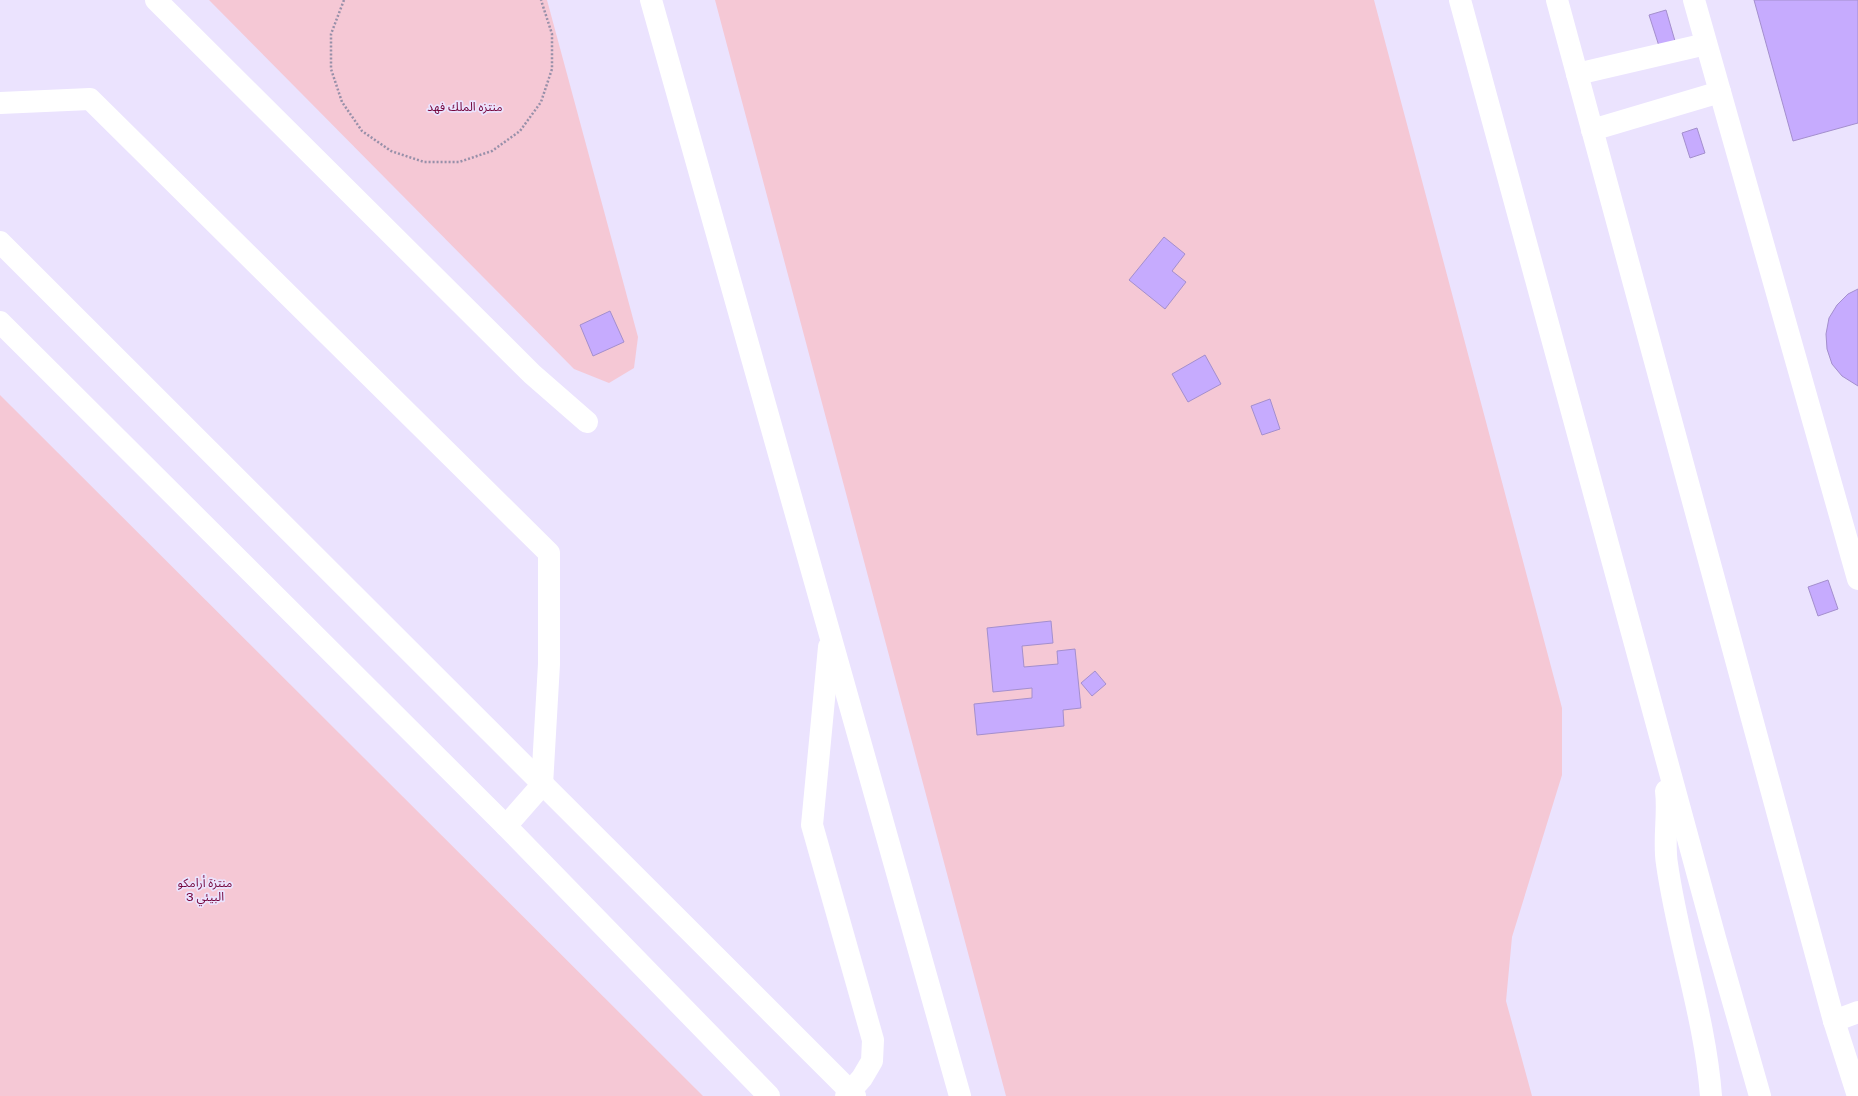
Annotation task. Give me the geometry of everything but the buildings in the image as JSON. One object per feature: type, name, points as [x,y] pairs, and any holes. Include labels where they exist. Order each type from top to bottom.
[{"type":"street","points":[[156,0],[532,374],[587,422]]},
{"type":"street","points":[[651,0],[830,633],[884,832],[960,1096]]},
{"type":"street","points":[[1460,0],[1715,938],[1760,1096]]},
{"type":"street","points":[[1557,0],[1834,1021],[1858,1096]]},
{"type":"street","points":[[1694,0],[1858,580]]},
{"type":"street","points":[[1577,74],[1706,44]]},
{"type":"street","points":[[1592,130],[1720,92]]},
{"type":"street","points":[[0,103],[90,99],[549,553],[549,664],[542,785],[506,826]]},
{"type":"street","points":[[0,242],[850,1095],[872,1061],[873,1040],[812,825],[830,633]]},
{"type":"street","points":[[0,322],[506,826],[769,1096]]},
{"type":"street","points":[[1660,736],[1667,797],[1666,862],[1694,988],[1709,1070],[1711,1096]]},
{"type":"street","points":[[1834,1021],[1858,1012]]},
{"type":"path","points":[[344,0],[331,34],[331,69],[342,102],[362,131],[390,151],[424,162],[459,162],[492,151],[520,130],[541,102],[552,69],[552,34],[541,0]]},
{"type":"green space","name":"منتزه الملك فهد","points":[[209,0],[547,0],[638,337],[634,368],[609,383],[574,369]]},
{"type":"green space","points":[[715,0],[1374,0],[1562,708],[1562,775],[1512,937],[1506,1001],[1532,1096],[1006,1096]]},
{"type":"green space","name":"منتزة أرامكو البيئي 3","points":[[0,395],[703,1096],[0,1096]]}]
